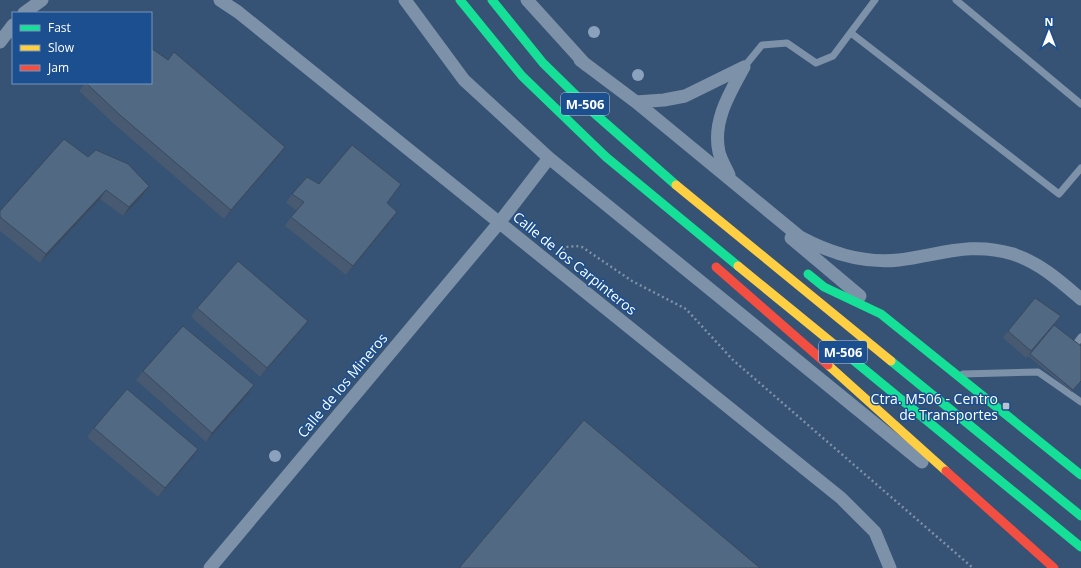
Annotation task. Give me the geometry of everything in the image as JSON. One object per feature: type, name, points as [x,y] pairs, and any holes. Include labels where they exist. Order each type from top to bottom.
[{"type":"highway","name":"M-506","points":[[460,0],[522,76],[606,157],[1081,547]]},
{"type":"highway","name":"M-506","points":[[492,0],[543,63],[658,170],[1081,516]]},
{"type":"highway","points":[[606,157],[628,187]]},
{"type":"highway","points":[[691,196],[749,233]]},
{"type":"highway","points":[[707,260],[847,382],[1050,565]]},
{"type":"highway","points":[[800,268],[824,287],[881,314],[1081,476]]},
{"type":"street","points":[[25,12],[42,0]]},
{"type":"street","name":"Calle de los Carpinteros","points":[[220,0],[238,12],[841,498],[875,532],[890,568]]},
{"type":"street","points":[[405,0],[464,80],[549,158],[776,344],[1050,565]]},
{"type":"street","points":[[527,0],[580,60],[881,314]]},
{"type":"street","points":[[0,42],[12,26]]},
{"type":"street","points":[[580,60],[636,102],[800,237],[821,248],[842,256],[874,260],[898,260],[962,249],[982,249],[1013,254],[1044,268],[1081,299]]},
{"type":"street","points":[[636,102],[664,100],[685,96],[744,67]]},
{"type":"street","points":[[731,179],[719,153],[718,130],[725,103],[744,67]]},
{"type":"street","name":"Calle de los Mineros","points":[[210,568],[499,223],[549,158]]},
{"type":"lane","points":[[744,67],[762,45],[787,43],[816,63],[833,56],[875,0]]},
{"type":"lane","points":[[956,0],[1081,104]]},
{"type":"lane","points":[[851,33],[1059,194],[1081,168]]},
{"type":"lane","points":[[1072,349],[1081,337]]},
{"type":"lane","points":[[1038,372],[1043,366]]},
{"type":"lane","points":[[956,374],[1038,372],[1081,402]]},
{"type":"path","points":[[551,265],[565,248],[576,246],[582,247],[632,281],[686,308],[733,360],[973,568]]},
{"type":"building","points":[[152,49],[168,60],[174,52],[285,147],[231,210],[120,115],[87,84],[152,84]]},
{"type":"building","points":[[64,139],[88,157],[96,150],[128,164],[149,186],[129,207],[106,190],[46,254],[0,217],[0,211]]},
{"type":"building","points":[[352,145],[401,184],[387,203],[397,212],[353,266],[291,217],[304,202],[292,194],[307,177],[319,184]]},
{"type":"building","points":[[238,261],[308,321],[267,368],[197,308]]},
{"type":"building","points":[[1035,298],[1061,316],[1031,351],[1008,331]]},
{"type":"building","points":[[1054,325],[1081,346],[1081,381],[1073,390],[1030,354]]},
{"type":"building","points":[[183,326],[254,385],[212,433],[143,371]]},
{"type":"building","points":[[127,389],[198,449],[165,488],[94,428]]},
{"type":"building","points":[[584,420],[760,568],[459,568]]},
{"type":"traffic: fast","points":[[460,0],[522,76],[606,157],[738,266]]},
{"type":"traffic: fast","points":[[492,0],[543,63],[594,113],[676,185]]},
{"type":"traffic: fast","points":[[808,274],[824,287],[881,314],[1081,475]]},
{"type":"traffic: fast","points":[[836,346],[1081,547]]},
{"type":"traffic: fast","points":[[891,361],[1081,516]]},
{"type":"traffic: slow","points":[[676,185],[891,361]]},
{"type":"traffic: slow","points":[[738,266],[836,346]]},
{"type":"traffic: slow","points":[[828,365],[946,471]]},
{"type":"traffic: jam","points":[[716,267],[828,365]]},
{"type":"traffic: jam","points":[[946,471],[1054,568]]},
{"type":"place","name":"Ctra. M506 - Centro de Transportes","points":[[1006,406]]}]
